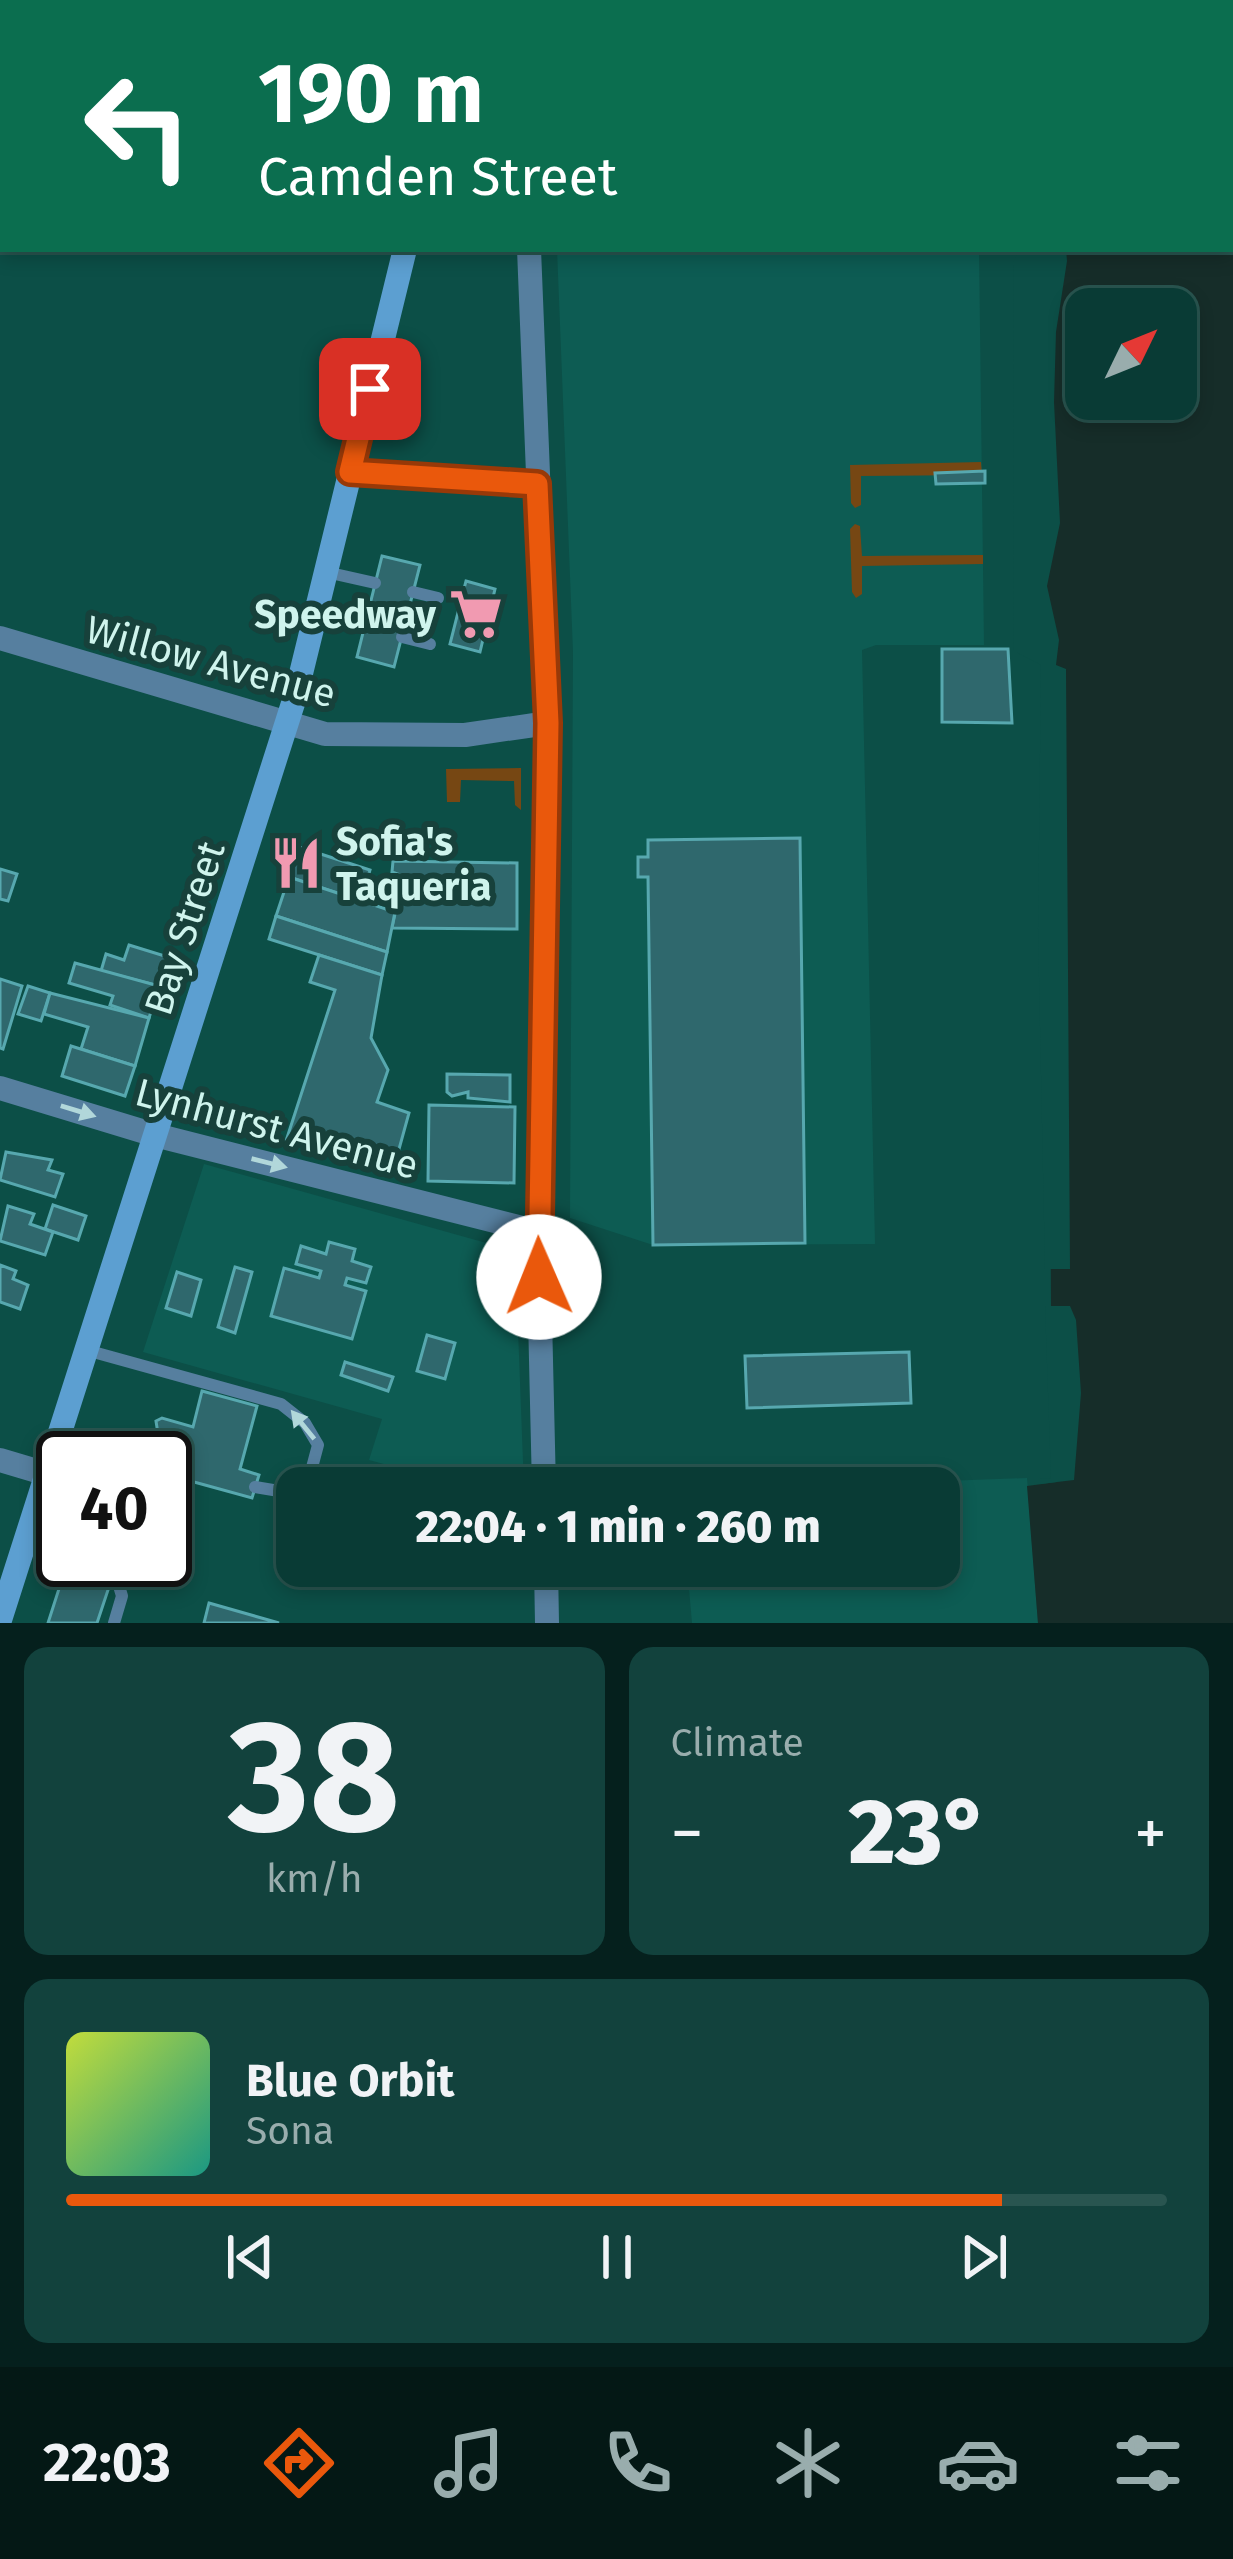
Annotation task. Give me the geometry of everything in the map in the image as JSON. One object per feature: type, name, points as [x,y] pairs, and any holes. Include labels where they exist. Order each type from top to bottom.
[{"type":"main road","name":"Bay Street","points":[[60,1431],[286,724],[405,252]]},
{"type":"main road","name":"Bay Street","points":[[0,1620],[36,1507]]},
{"type":"street","points":[[529,252],[548,723],[538,1232],[544,1467]]},
{"type":"street","points":[[350,472],[537,484]]},
{"type":"street","name":"Willow Avenue","points":[[0,638],[325,734],[465,735],[548,723]]},
{"type":"street","name":"Lynhurst Avenue","points":[[0,1088],[155,1135],[538,1232]]},
{"type":"street","points":[[0,1460],[36,1471]]},
{"type":"street","points":[[546,1587],[547,1623]]},
{"type":"lane","points":[[325,572],[375,583]]},
{"type":"lane","points":[[413,592],[438,598]]},
{"type":"lane","points":[[315,614],[364,627]]},
{"type":"lane","points":[[402,637],[430,644]]},
{"type":"lane","points":[[86,1350],[269,1400],[297,1415],[318,1444],[310,1475],[291,1489],[255,1487]]},
{"type":"lane","points":[[24,1547],[36,1551]]},
{"type":"lane","points":[[114,1623],[122,1596],[119,1587]]},
{"type":"shaded area","points":[[557,252],[979,252],[984,645],[876,645],[862,650],[875,1244],[653,1245],[570,1218],[573,652]]},
{"type":"shaded area","points":[[1027,252],[1233,252],[1233,1623],[1038,1623],[1027,1486],[1057,1482],[1051,1306],[1047,662]]},
{"type":"shaded area","points":[[981,462],[982,475],[861,476],[861,505],[855,508],[851,503],[850,465]]},
{"type":"shaded area","points":[[860,526],[862,556],[983,555],[983,564],[862,566],[862,594],[856,598],[850,529]]},
{"type":"shaded area","points":[[521,768],[521,810],[515,805],[514,781],[461,780],[460,802],[447,802],[446,769]]},
{"type":"shaded area","points":[[204,1164],[490,1244],[516,1276],[523,1467],[395,1467],[369,1460],[382,1419],[143,1352]]},
{"type":"shaded area","points":[[1027,1478],[1038,1623],[692,1623],[689,1587],[960,1587],[960,1480]]},
{"type":"pier","points":[[1018,252],[1066,252],[1056,332],[1054,402],[1060,523],[1047,586],[1059,640],[1056,665],[1066,669],[1070,1269],[1045,1269],[1038,929],[1041,665],[1014,651],[1013,263]]},
{"type":"pier","points":[[1045,1306],[1070,1306],[1076,1320],[1081,1393],[1074,1480],[1040,1484],[1040,1479],[1051,1478]]},
{"type":"building","points":[[985,471],[985,483],[936,484],[935,473]]},
{"type":"building","points":[[382,556],[420,565],[394,667],[357,657]]},
{"type":"building","points":[[466,581],[495,589],[480,652],[450,644]]},
{"type":"building","points":[[942,649],[1008,649],[1012,723],[942,722]]},
{"type":"building","points":[[800,838],[805,1243],[653,1245],[648,877],[638,877],[638,857],[648,857],[648,840]]},
{"type":"building","points":[[293,845],[370,870],[361,901],[283,875]]},
{"type":"building","points":[[393,861],[517,863],[517,929],[392,928],[403,876],[392,872]]},
{"type":"building","points":[[0,869],[17,874],[8,901],[0,899]]},
{"type":"building","points":[[289,877],[395,912],[387,952],[276,916]]},
{"type":"building","points":[[276,916],[387,952],[382,975],[269,939]]},
{"type":"building","points":[[129,945],[168,957],[159,986],[101,971],[106,954],[124,960]]},
{"type":"building","points":[[319,955],[382,975],[371,1038],[388,1070],[377,1102],[409,1113],[393,1171],[286,1141],[335,990],[310,982]]},
{"type":"building","points":[[75,963],[159,986],[149,1018],[110,1005],[113,996],[69,983]]},
{"type":"building","points":[[0,979],[22,986],[3,1049],[0,1048]]},
{"type":"building","points":[[28,986],[50,993],[41,1021],[18,1014]]},
{"type":"building","points":[[50,993],[149,1018],[135,1066],[81,1049],[88,1027],[44,1014]]},
{"type":"building","points":[[71,1046],[135,1066],[125,1096],[62,1076]]},
{"type":"building","points":[[447,1074],[510,1075],[510,1102],[468,1098],[468,1092],[452,1096],[447,1092]]},
{"type":"building","points":[[429,1105],[515,1107],[514,1183],[428,1181]]},
{"type":"building","points":[[6,1152],[52,1160],[48,1170],[63,1174],[55,1197],[0,1180]]},
{"type":"building","points":[[53,1205],[86,1216],[78,1240],[45,1229]]},
{"type":"building","points":[[8,1206],[34,1214],[30,1224],[53,1232],[45,1255],[0,1241]]},
{"type":"building","points":[[329,1242],[355,1249],[352,1261],[371,1267],[366,1283],[347,1278],[345,1285],[366,1291],[352,1339],[271,1316],[284,1268],[319,1278],[321,1271],[296,1264],[301,1246],[326,1254]]},
{"type":"building","points":[[0,1265],[16,1271],[13,1279],[28,1285],[20,1309],[0,1302]]},
{"type":"building","points":[[235,1267],[252,1272],[235,1333],[218,1327]]},
{"type":"building","points":[[177,1272],[201,1280],[191,1316],[166,1308]]},
{"type":"building","points":[[427,1335],[455,1343],[445,1379],[417,1371]]},
{"type":"building","points":[[909,1352],[911,1403],[747,1408],[745,1356]]},
{"type":"building","points":[[345,1362],[393,1377],[388,1391],[341,1375]]},
{"type":"building","points":[[202,1391],[257,1406],[240,1469],[259,1475],[252,1498],[192,1481],[192,1431],[158,1431],[156,1421],[162,1418],[193,1427]]},
{"type":"building","points":[[60,1587],[109,1587],[97,1623],[48,1623]]},
{"type":"building","points":[[209,1603],[279,1623],[204,1623]]},
{"type":"place","name":"Speedway","points":[[476,614]]},
{"type":"place","name":"Sofia's Taqueria","points":[[296,863]]},
{"type":"route","points":[[370,389],[350,472],[537,484],[548,723],[539,1277]]}]
